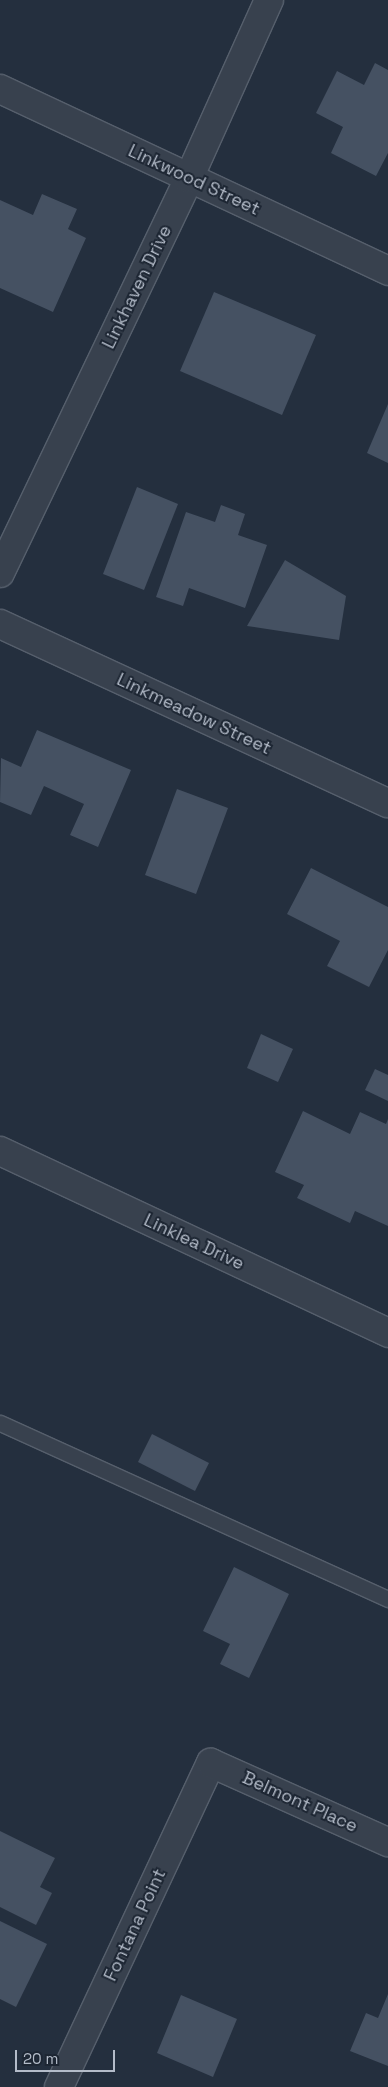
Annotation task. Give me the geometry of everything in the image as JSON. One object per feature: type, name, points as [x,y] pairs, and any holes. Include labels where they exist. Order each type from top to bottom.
[{"type":"street","name":"Linkhaven Drive","points":[[0,573],[189,178],[269,0]]},
{"type":"street","name":"Linkwood Street","points":[[0,89],[388,271]]},
{"type":"street","name":"Linkmeadow Street","points":[[0,624],[388,804]]},
{"type":"street","name":"Linklea Drive","points":[[0,1151],[388,1333]]},
{"type":"street","name":"Belmont Place","points":[[211,1763],[388,1842]]},
{"type":"street","name":"Fontana Point","points":[[58,2087],[211,1763]]},
{"type":"lane","points":[[0,1423],[388,1599]]},
{"type":"building","points":[[375,63],[388,70],[388,153],[376,176],[331,153],[343,127],[316,113],[337,71],[364,85]]},
{"type":"building","points":[[42,194],[77,209],[68,229],[86,238],[53,312],[0,288],[0,200],[33,215]]},
{"type":"building","points":[[214,292],[316,335],[282,415],[180,371]]},
{"type":"building","points":[[388,404],[388,463],[367,453]]},
{"type":"building","points":[[137,487],[178,504],[144,590],[103,574]]},
{"type":"building","points":[[221,505],[245,514],[238,535],[267,545],[245,608],[189,588],[183,606],[156,597],[186,512],[215,522]]},
{"type":"building","points":[[285,560],[346,596],[339,640],[247,626]]},
{"type":"building","points":[[37,730],[131,770],[98,847],[70,835],[84,804],[44,786],[31,815],[0,802],[1,758],[21,767]]},
{"type":"building","points":[[177,789],[228,808],[196,894],[145,875]]},
{"type":"building","points":[[311,868],[388,907],[388,950],[369,987],[327,966],[340,941],[287,914]]},
{"type":"building","points":[[261,1034],[293,1049],[278,1082],[247,1068]]},
{"type":"building","points":[[375,1069],[388,1075],[388,1101],[365,1090]]},
{"type":"building","points":[[303,1111],[350,1134],[360,1112],[386,1124],[388,1119],[388,1226],[355,1211],[350,1223],[297,1198],[304,1185],[275,1172]]},
{"type":"building","points":[[152,1434],[209,1463],[195,1491],[138,1462]]},
{"type":"building","points":[[234,1567],[289,1594],[249,1678],[220,1664],[230,1644],[203,1631]]},
{"type":"building","points":[[0,1831],[55,1858],[40,1887],[52,1893],[36,1925],[0,1907]]},
{"type":"building","points":[[0,1921],[47,1944],[16,2007],[0,1999]]},
{"type":"building","points":[[388,1994],[388,2066],[350,2051],[366,2013],[378,2018]]},
{"type":"building","points":[[181,1995],[237,2019],[213,2077],[157,2053]]}]
